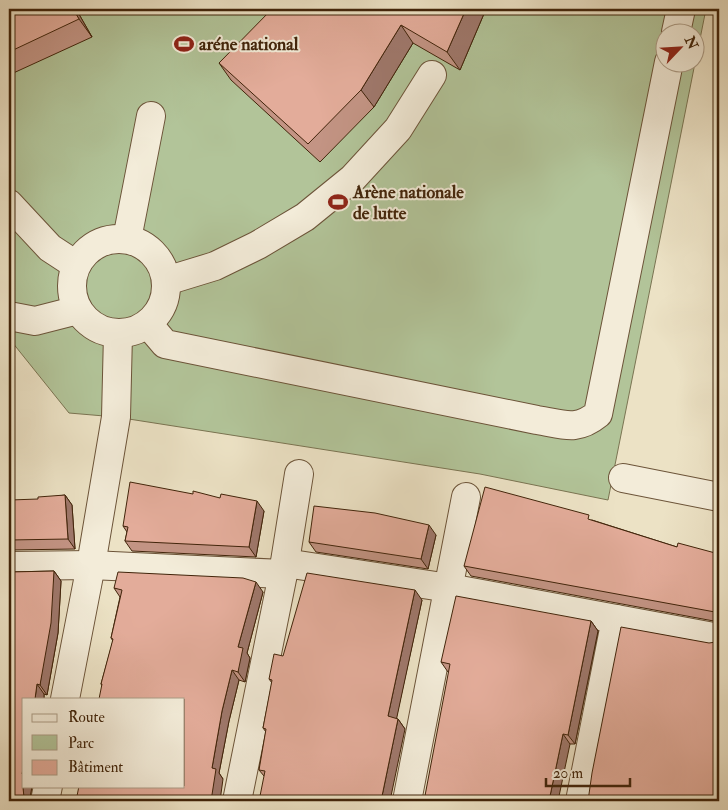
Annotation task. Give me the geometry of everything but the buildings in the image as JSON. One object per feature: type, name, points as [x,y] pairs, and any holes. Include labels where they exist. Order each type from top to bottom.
[{"type":"street","points":[[678,22],[680,9]]},
{"type":"street","points":[[148,324],[165,344],[537,420],[575,426],[587,422],[598,414],[667,72]]},
{"type":"street","points":[[166,281],[215,266],[258,245],[305,217],[353,178],[398,129],[432,75]]},
{"type":"street","points":[[127,239],[151,116]]},
{"type":"street","points":[[9,204],[50,248],[76,265]]},
{"type":"street","points":[[114,238],[127,239],[152,251],[160,262],[165,275],[166,288],[164,302],[158,314],[148,324],[137,330],[118,334],[97,329],[86,321],[72,297],[71,284],[76,265],[89,248],[114,238]]},
{"type":"street","points":[[9,316],[35,321],[78,310]]},
{"type":"street","points":[[65,698],[91,565],[116,416],[118,334]]},
{"type":"street","points":[[238,801],[284,568],[299,474]]},
{"type":"street","points":[[623,478],[719,497]]},
{"type":"street","points":[[406,801],[466,497]]},
{"type":"street","points":[[9,566],[91,565],[284,568],[449,588],[719,638]]},
{"type":"street","points":[[580,801],[616,619]]},
{"type":"street","points":[[45,801],[48,788]]},
{"type":"green space","name":"Arène nationale de lutte","points":[[9,9],[706,9],[703,22],[656,22],[656,72],[693,72],[608,500],[480,474],[116,417],[69,413],[12,342],[9,341]]},
{"type":"place","name":"aréne national","points":[[184,44]]},
{"type":"place","name":"Arène nationale de lutte","points":[[338,202]]}]
